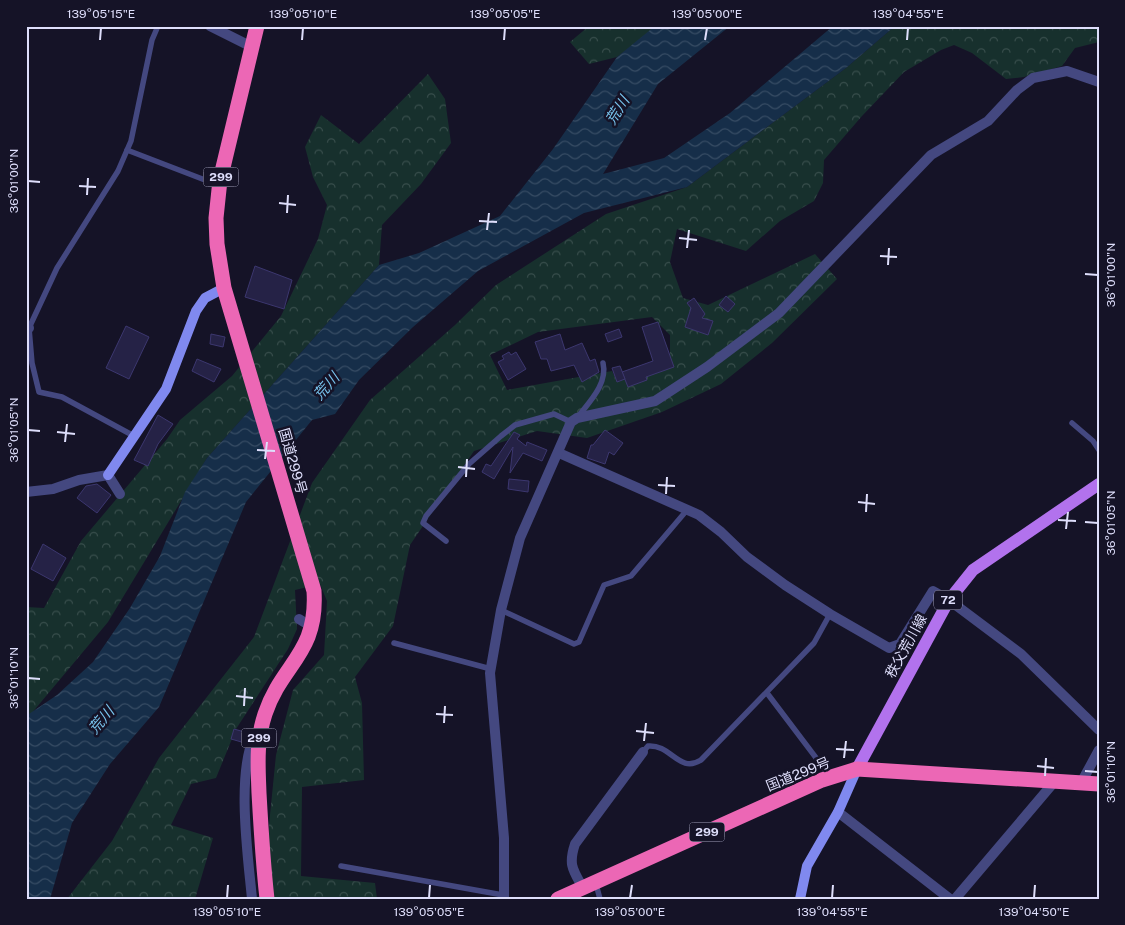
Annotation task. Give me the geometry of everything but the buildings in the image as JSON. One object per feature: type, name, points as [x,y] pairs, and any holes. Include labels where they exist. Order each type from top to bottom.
[{"type":"highway","name":"国道299号","points":[[257,26],[220,186],[216,218],[217,244],[224,288],[238,328],[314,590],[306,623],[308,640],[276,690],[265,714],[257,751],[262,851],[268,899]]},
{"type":"highway","name":"国道299号","points":[[558,899],[830,777],[857,769],[1099,784]]},
{"type":"main road","name":"秩父荒川線","points":[[857,769],[949,600],[973,570],[1099,484]]},
{"type":"street","points":[[210,26],[252,47]]},
{"type":"street","points":[[503,897],[504,838],[491,669],[501,610],[520,538],[537,494],[574,420],[655,401],[707,367],[779,313],[931,155],[988,121],[1017,90],[1033,78],[1067,71],[1099,82]]},
{"type":"street","points":[[26,492],[53,489],[79,480],[108,476],[166,389],[196,311],[205,298],[224,288]]},
{"type":"street","points":[[559,453],[699,515],[721,532],[747,558],[830,614],[889,648],[900,644],[933,591],[949,600],[1021,654],[1099,730]]},
{"type":"street","points":[[108,476],[120,494]]},
{"type":"street","points":[[252,899],[244,799],[253,739],[265,714]]},
{"type":"street","points":[[1081,783],[1099,750]]},
{"type":"street","points":[[589,885],[571,866],[570,858],[575,844],[643,752]]},
{"type":"street","points":[[800,899],[807,866],[838,812],[857,769]]},
{"type":"street","points":[[955,899],[1055,782]]},
{"type":"street","points":[[838,812],[950,899]]},
{"type":"lane","points":[[134,436],[62,398],[39,392],[34,376],[28,328],[57,268],[118,171],[127,150],[152,40],[158,26]]},
{"type":"lane","points":[[127,150],[220,186]]},
{"type":"lane","points":[[446,541],[422,523],[469,464],[516,426],[554,414],[574,420],[600,385],[605,372],[603,363]]},
{"type":"lane","points":[[1072,423],[1094,441],[1099,450]]},
{"type":"lane","points":[[501,610],[574,644],[579,642],[604,585],[631,576],[687,510]]},
{"type":"lane","points":[[643,752],[648,746],[653,745],[662,748],[687,765],[693,766],[767,693],[814,643],[830,614]]},
{"type":"lane","points":[[394,643],[491,669]]},
{"type":"lane","points":[[767,693],[830,777]]},
{"type":"lane","points":[[341,866],[503,897]]},
{"type":"lane","points":[[589,885],[600,899]]},
{"type":"green space","points":[[589,26],[658,26],[617,57],[589,64],[570,42]]},
{"type":"green space","points":[[895,26],[1099,26],[1099,42],[1075,48],[1062,66],[1024,77],[1006,79],[972,53],[954,45],[941,50],[904,72],[824,160],[823,183],[814,201],[780,221],[746,251],[677,229],[670,262],[683,298],[708,305],[815,254],[837,279],[772,343],[721,384],[662,412],[587,438],[537,431],[474,451],[410,545],[393,626],[355,677],[362,703],[364,780],[302,787],[301,876],[375,883],[377,899],[268,899],[269,825],[276,755],[293,690],[324,655],[327,601],[320,584],[295,590],[297,629],[288,649],[236,729],[216,778],[191,784],[171,825],[213,838],[195,899],[67,899],[112,841],[159,758],[254,637],[312,483],[370,400],[455,325],[496,285],[606,214],[687,187],[846,68]],"holes":[[[652,317],[670,335],[670,361],[617,381],[612,371],[507,390],[490,355],[538,332]]]},
{"type":"green space","points":[[428,74],[445,99],[451,143],[421,184],[382,225],[379,265],[207,458],[108,622],[26,720],[26,607],[44,608],[81,541],[167,439],[180,420],[232,376],[281,316],[318,239],[327,205],[313,177],[305,147],[321,115],[359,144]]},
{"type":"water","name":"荒川","points":[[655,26],[730,26],[658,84],[603,174],[664,158],[730,113],[833,26],[895,26],[846,68],[687,187],[584,213],[478,271],[413,327],[359,380],[335,414],[312,420],[246,502],[159,707],[110,764],[72,823],[50,899],[26,899],[26,716],[57,695],[93,662],[130,608],[160,556],[185,492],[207,458],[379,265],[419,253],[500,216],[553,149],[617,57]]}]
